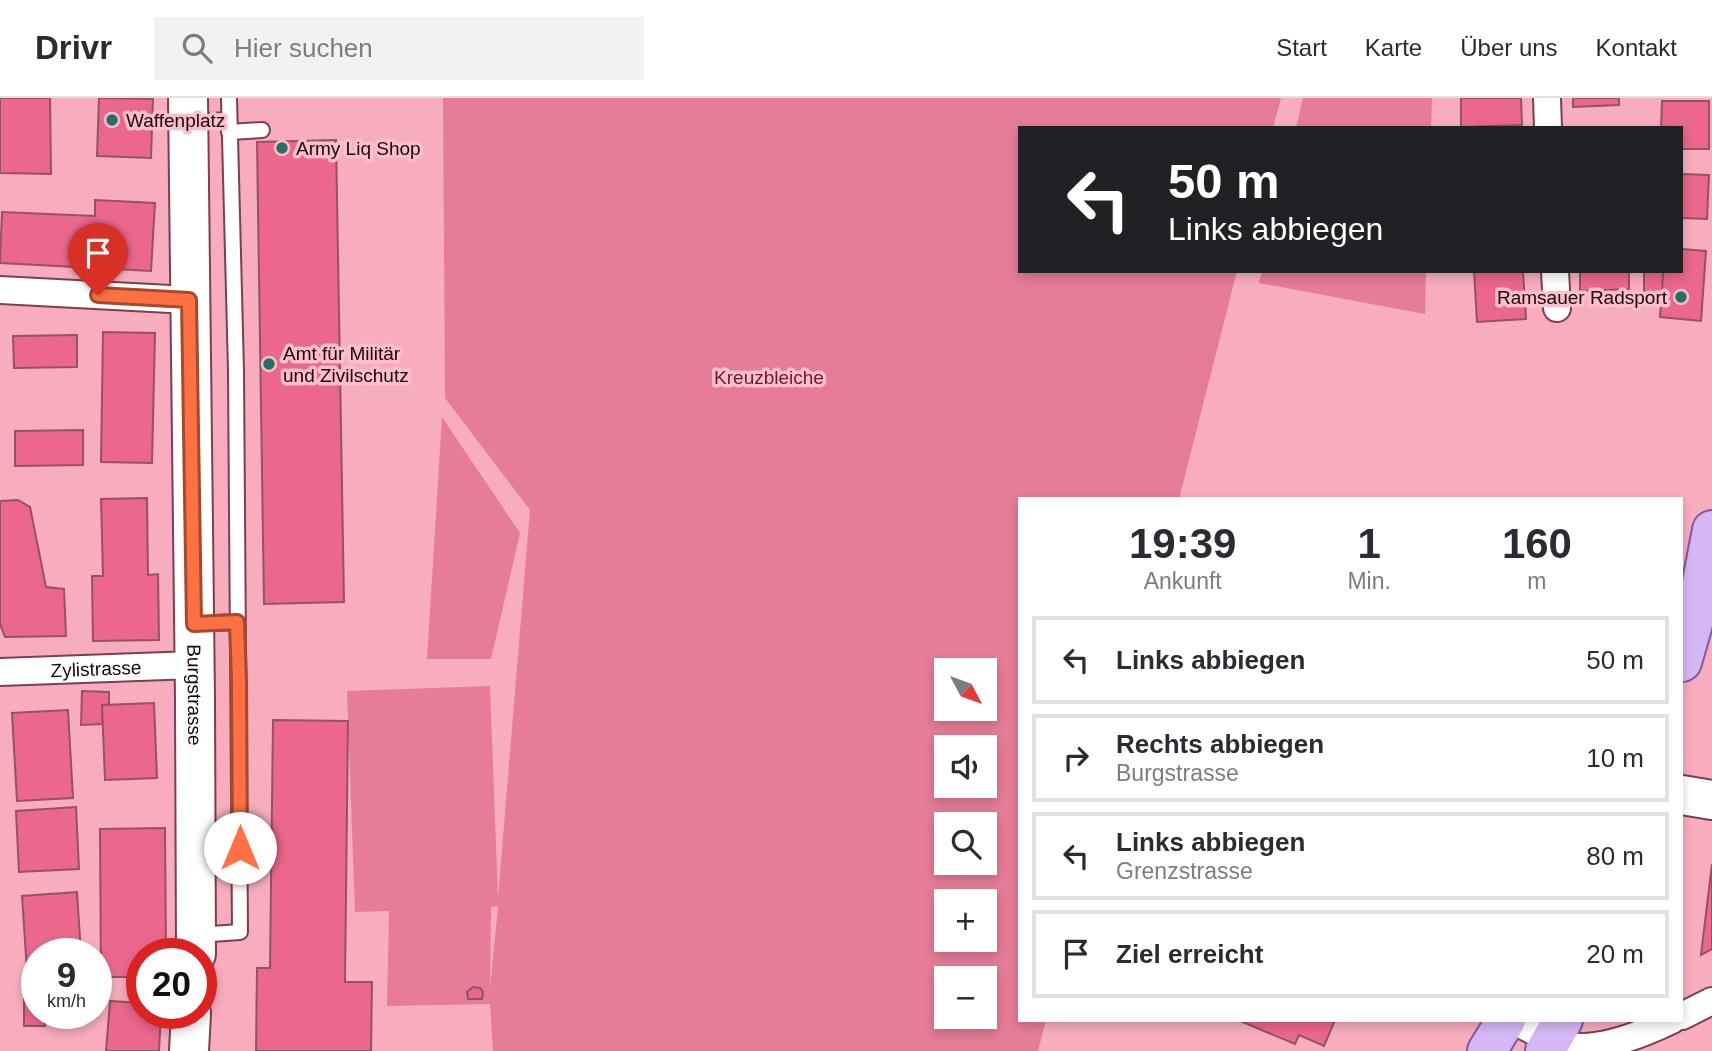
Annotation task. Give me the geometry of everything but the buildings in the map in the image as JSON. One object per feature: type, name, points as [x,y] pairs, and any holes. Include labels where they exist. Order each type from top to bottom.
[{"type":"main road","name":"Burgstrasse","points":[[188,110],[195,938]]},
{"type":"main road","points":[[1683,659],[1708,574],[1712,530]]},
{"type":"main road","points":[[1683,795],[1712,800]]},
{"type":"main road","points":[[1487,1051],[1505,1022]]},
{"type":"main road","points":[[189,1051],[190,1029]]},
{"type":"street","points":[[1547,98],[1548,126]]},
{"type":"street","points":[[1555,273],[1557,308]]},
{"type":"street","points":[[0,290],[189,300]]},
{"type":"street","name":"Zylistrasse","points":[[0,672],[194,665]]},
{"type":"street","points":[[1683,1016],[1712,1001]]},
{"type":"street","points":[[1518,1022],[1569,1046],[1609,1044],[1668,1022]]},
{"type":"lane","points":[[217,939],[240,932],[236,371],[229,98]]},
{"type":"lane","points":[[188,110],[229,126],[262,130]]},
{"type":"lane","points":[[194,624],[237,622]]},
{"type":"green space","name":"Kreuzbleiche","points":[[443,98],[1281,98],[1274,126],[1018,126],[1018,273],[1236,273],[1180,497],[1018,497],[1018,1022],[1045,1022],[1038,1051],[493,1051],[490,1004],[387,1006],[389,911],[355,912],[347,691],[490,686],[498,898],[530,510],[445,398]],"holes":[[[491,907],[498,907],[490,989]]]},
{"type":"green space","points":[[1303,98],[1432,98],[1431,126],[1296,126]]},
{"type":"green space","points":[[1262,273],[1426,273],[1425,314],[1259,283]]},
{"type":"green space","points":[[442,417],[520,533],[491,659],[427,659]]},
{"type":"place","name":"Waffenplatz","points":[[112,120]]},
{"type":"place","name":"Army Liq Shop","points":[[282,148]]},
{"type":"place","name":"Ramsauer Radsport","points":[[1681,297]]},
{"type":"place","name":"Amt für Militär und Zivilschutz","points":[[269,364]]},
{"type":"route","points":[[98,295],[189,300],[194,624],[237,622],[240,848]]}]
